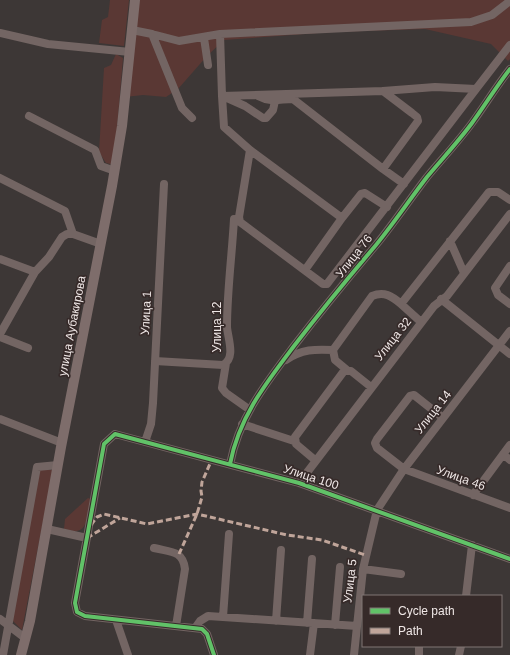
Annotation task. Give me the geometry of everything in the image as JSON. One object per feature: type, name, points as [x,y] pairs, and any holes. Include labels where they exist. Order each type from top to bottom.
[{"type":"main road","name":"улица Аубакирова","points":[[21,655],[30,621],[62,443],[115,171],[122,126],[135,0]]},
{"type":"street","points":[[132,30],[179,41],[204,38],[220,34],[471,22],[492,15],[510,1]]},
{"type":"street","points":[[0,34],[48,44],[130,52]]},
{"type":"street","points":[[152,34],[182,108],[192,118]]},
{"type":"street","points":[[220,34],[224,96],[224,127],[250,150],[342,218]]},
{"type":"street","points":[[204,38],[208,65]]},
{"type":"street","points":[[250,150],[239,217],[240,222],[323,284],[327,284],[510,46]]},
{"type":"street","name":"Улица 76","points":[[230,464],[234,443],[242,424],[264,384],[316,317],[346,283],[354,269],[376,245],[427,177],[471,124],[487,99],[510,69]]},
{"type":"street","points":[[224,96],[383,91],[434,87],[476,89]]},
{"type":"street","points":[[383,91],[417,117],[418,121],[383,169]]},
{"type":"street","points":[[224,96],[245,106],[263,118],[266,118],[273,110],[275,101]]},
{"type":"street","points":[[258,96],[265,100],[275,101],[293,99],[404,184]]},
{"type":"street","points":[[29,116],[95,150],[102,166],[115,171]]},
{"type":"street","points":[[0,178],[65,211],[73,234]]},
{"type":"street","name":"Улица 1","points":[[145,442],[151,424],[156,361],[164,184]]},
{"type":"street","points":[[401,304],[489,192],[498,192],[510,200]]},
{"type":"street","points":[[305,270],[361,194],[365,193],[387,207]]},
{"type":"street","name":"Улица 32","points":[[299,483],[421,322],[441,300],[447,296],[510,214]]},
{"type":"street","name":"Улица 12","points":[[156,361],[221,365],[226,364],[230,348],[227,326],[234,219]]},
{"type":"street","points":[[28,348],[0,336],[35,272],[49,257],[62,237],[67,234],[73,234],[101,244]]},
{"type":"street","points":[[450,241],[464,273]]},
{"type":"street","points":[[0,259],[35,272]]},
{"type":"street","points":[[510,266],[495,288],[498,295],[510,304]]},
{"type":"street","points":[[371,387],[335,360],[333,350],[372,296],[379,293],[387,294],[421,322]]},
{"type":"street","points":[[441,300],[510,354]]},
{"type":"street","name":"Улица 14","points":[[377,510],[404,469],[510,331]]},
{"type":"street","points":[[279,365],[293,355],[309,350],[333,350]]},
{"type":"street","points":[[226,364],[222,388],[226,393],[250,410]]},
{"type":"street","points":[[294,441],[295,437],[344,370],[347,370]]},
{"type":"street","name":"Улица 46","points":[[443,418],[414,395],[410,396],[377,439],[375,443],[377,448],[404,469],[510,508]]},
{"type":"street","points":[[0,419],[62,443]]},
{"type":"street","points":[[242,424],[294,441],[316,460]]},
{"type":"street","name":"Улица 100","points":[[87,538],[104,444],[116,434],[299,483],[510,559]]},
{"type":"street","points":[[473,495],[510,445]]},
{"type":"street","points":[[503,454],[510,460]]},
{"type":"street","points":[[3,655],[37,467],[58,465]]},
{"type":"street","name":"Улица 5","points":[[354,655],[363,569],[377,510]]},
{"type":"street","points":[[46,530],[87,538],[75,603],[77,612],[86,616],[202,630],[207,634],[214,655]]},
{"type":"street","points":[[223,617],[229,534]]},
{"type":"street","points":[[466,595],[472,545]]},
{"type":"street","points":[[154,548],[179,554],[184,560],[185,569],[176,626]]},
{"type":"street","points":[[276,621],[281,550]]},
{"type":"street","points":[[310,655],[312,559]]},
{"type":"street","points":[[335,625],[340,567]]},
{"type":"street","points":[[363,569],[401,574]]},
{"type":"street","points":[[195,628],[205,617],[357,626]]},
{"type":"street","points":[[0,619],[26,638]]},
{"type":"street","points":[[116,620],[128,655]]},
{"type":"shaded area","points":[[110,0],[129,0],[124,46],[99,43],[102,20],[108,17]]},
{"type":"shaded area","points":[[135,0],[510,0],[510,59],[508,61],[491,44],[425,29],[332,32],[224,40],[207,56],[178,89],[166,97],[143,95],[125,97]]},
{"type":"shaded area","points":[[116,54],[123,58],[114,165],[106,163],[99,152],[104,68],[111,65]]},
{"type":"shaded area","points":[[40,469],[53,470],[22,630],[12,620]]},
{"type":"shaded area","points":[[88,498],[91,499],[88,517],[84,526],[76,531],[64,529],[65,519]]},
{"type":"marked path","points":[[179,554],[197,514],[202,497],[202,482],[212,459]]},
{"type":"marked path","points":[[91,525],[97,517],[104,514],[147,524],[197,514],[287,535],[322,540],[365,555]]},
{"type":"marked path","points":[[87,538],[120,518]]},
{"type":"cycle path","points":[[230,464],[234,447],[247,416],[273,373],[324,307],[383,237],[427,177],[467,130],[510,69]]},
{"type":"cycle path","points":[[214,655],[207,634],[202,629],[85,616],[77,612],[75,603],[104,444],[115,434],[299,483],[510,559]]}]
